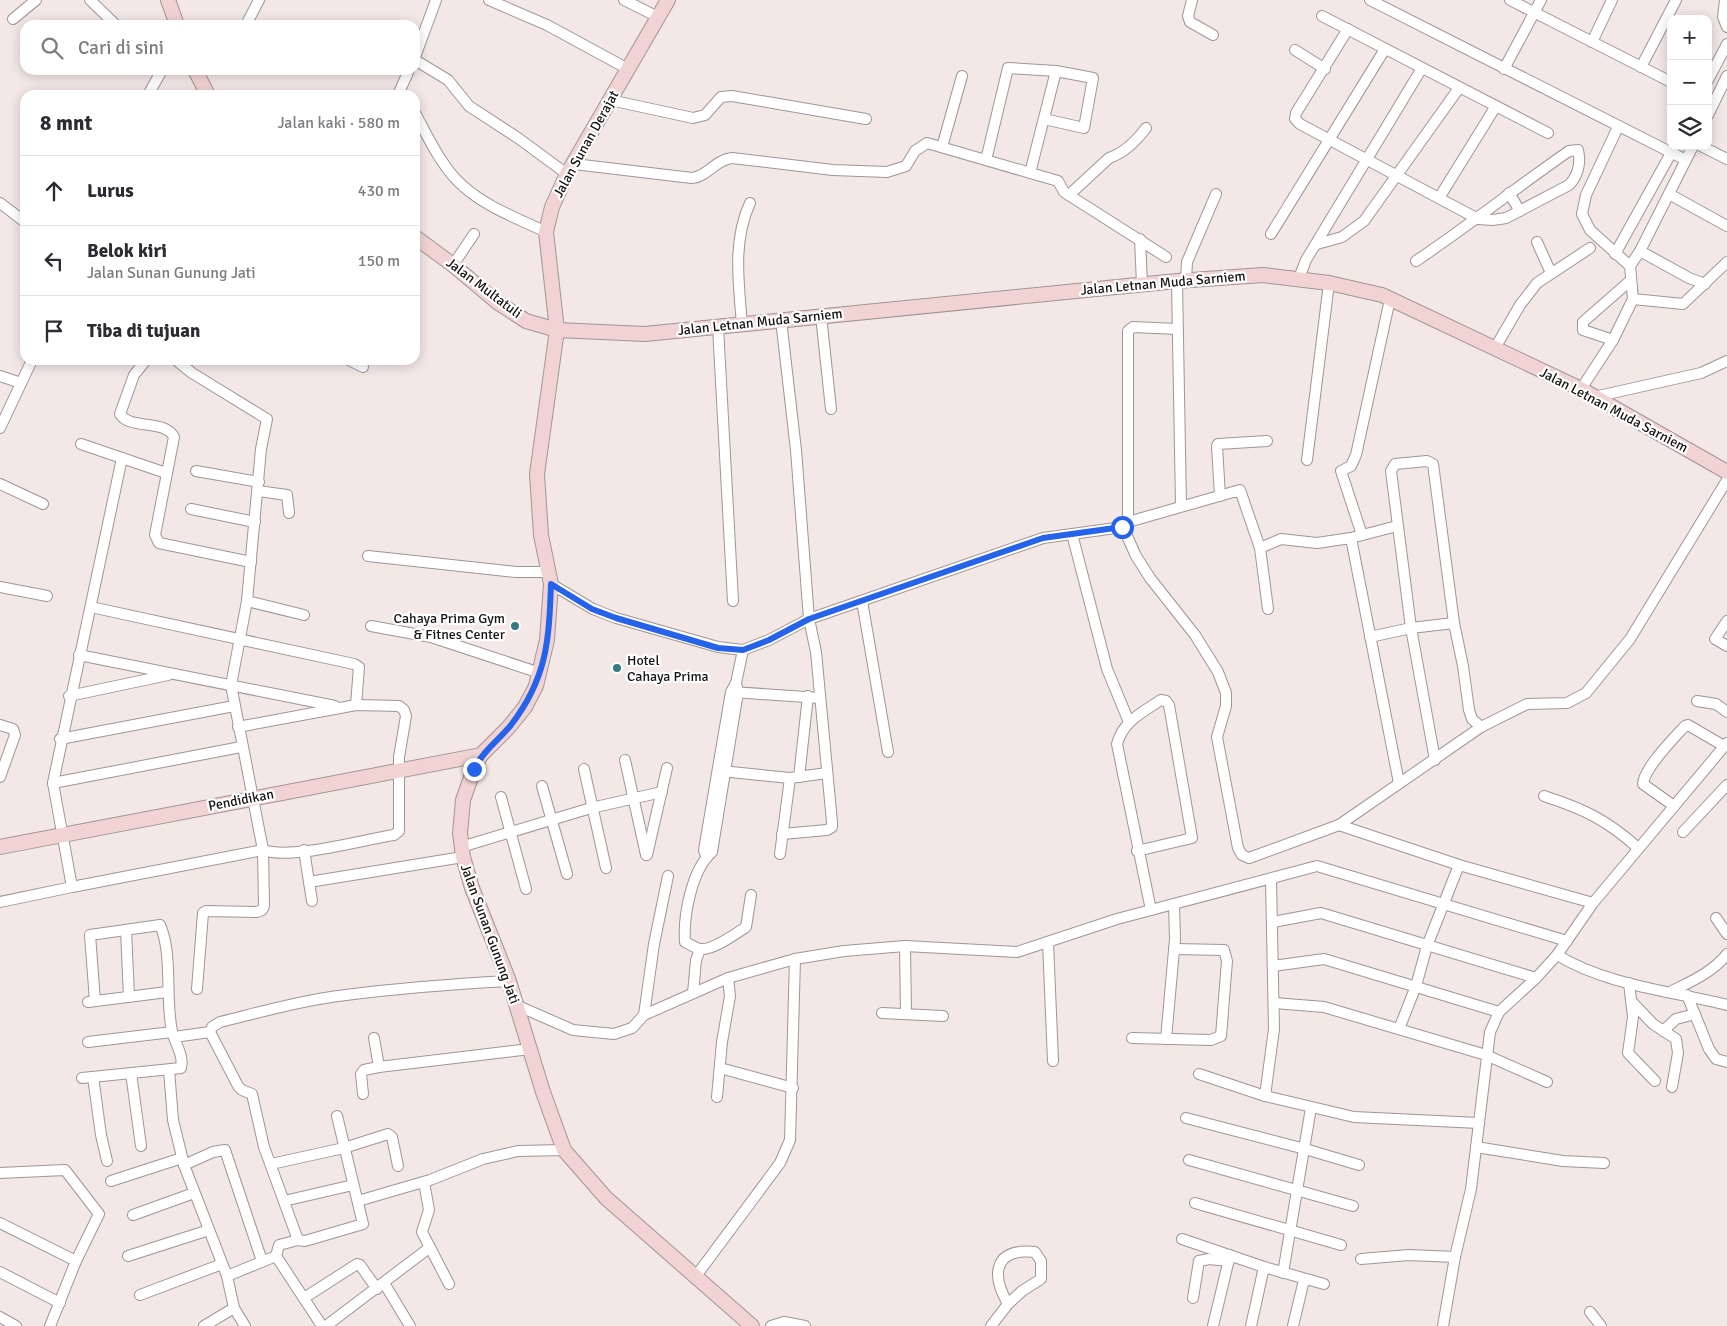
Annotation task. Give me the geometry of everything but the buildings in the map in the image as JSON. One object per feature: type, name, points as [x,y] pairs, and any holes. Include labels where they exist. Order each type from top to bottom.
[{"type":"street","points":[[13,19],[36,0]]},
{"type":"street","points":[[90,0],[111,20]]},
{"type":"street","points":[[168,0],[175,20]]},
{"type":"street","points":[[249,20],[259,0]]},
{"type":"street","points":[[420,44],[436,0]]},
{"type":"street","points":[[489,0],[547,25],[628,69]]},
{"type":"street","points":[[624,0],[658,17]]},
{"type":"street","name":"Jalan Sunan Derajat","points":[[557,330],[546,232],[552,207],[570,169],[668,0]]},
{"type":"street","points":[[1192,0],[1188,16],[1190,22],[1213,35]]},
{"type":"street","points":[[1370,0],[1618,127],[1667,146]]},
{"type":"street","points":[[1510,0],[1667,80]]},
{"type":"street","points":[[1504,69],[1541,0]]},
{"type":"street","points":[[1592,42],[1612,0]]},
{"type":"street","points":[[1642,67],[1676,0]]},
{"type":"street","points":[[1725,0],[1723,17],[1727,27]]},
{"type":"street","points":[[1322,16],[1548,132]]},
{"type":"street","points":[[1348,29],[1296,113],[1295,119],[1300,124],[1397,177],[1478,219],[1498,220],[1560,191],[1574,180],[1579,163],[1578,150],[1569,151],[1509,193],[1478,219],[1416,261]]},
{"type":"street","points":[[1712,72],[1727,44]]},
{"type":"street","points":[[1271,234],[1385,49]]},
{"type":"street","points":[[1296,50],[1325,69]]},
{"type":"street","points":[[420,61],[448,80],[469,106],[570,169],[692,178],[700,177],[723,160],[732,158],[833,170],[887,172],[906,166],[920,146],[927,143],[1058,181],[1064,192],[1069,196],[1166,257]]},
{"type":"street","points":[[986,160],[1008,68],[1056,71],[1093,78],[1084,128],[1044,119]]},
{"type":"street","points":[[1299,278],[1317,244],[1422,68]]},
{"type":"street","points":[[1030,173],[1056,71]]},
{"type":"street","points":[[151,90],[159,75]]},
{"type":"street","points":[[198,75],[205,90]]},
{"type":"street","points":[[402,90],[408,75]]},
{"type":"street","points":[[942,147],[962,76]]},
{"type":"street","points":[[1712,109],[1724,91],[1727,76]]},
{"type":"street","points":[[1317,244],[1342,237],[1364,221],[1459,88]]},
{"type":"street","points":[[610,100],[694,118],[705,116],[720,97],[732,96],[866,119]]},
{"type":"street","points":[[1439,198],[1496,106]]},
{"type":"street","points":[[420,122],[445,165],[461,185],[477,198],[546,232]]},
{"type":"street","points":[[1618,127],[1582,207],[1584,221],[1615,254],[1630,266]]},
{"type":"street","points":[[1069,196],[1109,158],[1116,156],[1139,138],[1146,128]]},
{"type":"street","points":[[1615,254],[1673,150]]},
{"type":"street","points":[[1675,150],[1686,160]]},
{"type":"street","points":[[1581,389],[1613,340],[1633,299],[1630,266],[1640,251],[1691,150]]},
{"type":"street","points":[[1709,150],[1727,159]]},
{"type":"street","points":[[1509,193],[1520,211]]},
{"type":"street","points":[[1181,506],[1178,329],[1182,280],[1187,262],[1216,194]]},
{"type":"street","points":[[1669,194],[1727,226]]},
{"type":"street","points":[[0,203],[20,218]]},
{"type":"street","points":[[742,325],[738,252],[742,225],[750,203]]},
{"type":"street","points":[[453,265],[474,234]]},
{"type":"street","points":[[1140,239],[1142,284]]},
{"type":"street","name":"Jalan Multatuli","points":[[420,241],[453,265],[497,302],[526,321],[557,330]]},
{"type":"street","points":[[1537,242],[1551,273]]},
{"type":"street","points":[[1495,348],[1520,305],[1537,283],[1590,248]]},
{"type":"street","points":[[1640,251],[1689,278],[1705,284]]},
{"type":"street","points":[[1633,299],[1683,304],[1727,262]]},
{"type":"street","name":"Jalan Letnan Muda Sarniem","points":[[557,330],[645,334],[1182,280],[1263,275],[1299,278],[1329,283],[1390,299],[1581,389],[1727,472]]},
{"type":"street","points":[[1613,340],[1584,330],[1582,322],[1631,280]]},
{"type":"street","points":[[1307,460],[1329,283]]},
{"type":"street","points":[[1362,535],[1341,471],[1351,466],[1356,456],[1390,299]]},
{"type":"street","points":[[821,316],[831,409]]},
{"type":"street","points":[[781,320],[796,450],[809,619],[816,652],[832,827],[827,830],[782,834]]},
{"type":"street","points":[[718,326],[733,601]]},
{"type":"street","points":[[1178,329],[1133,327],[1128,331],[1126,524],[1136,556],[1150,578],[1196,635],[1218,672],[1226,693],[1226,706],[1218,737],[1238,848],[1242,855],[1249,858],[1339,825],[1481,727],[1527,704],[1567,703],[1586,693],[1630,639],[1727,480]]},
{"type":"street","name":"Jalan Sunan Gunung Jati","points":[[557,330],[537,474],[541,535],[550,578],[547,640],[540,673],[525,707],[508,728],[481,755],[463,800],[460,815],[462,852],[472,888],[509,981],[564,1150],[606,1198],[752,1326]]},
{"type":"street","points":[[1594,397],[1701,373],[1727,361]]},
{"type":"street","points":[[0,428],[30,365]]},
{"type":"street","points":[[142,365],[134,374],[121,406],[120,414],[126,420],[172,433],[174,437],[155,535],[159,543],[251,562]]},
{"type":"street","points":[[182,365],[192,373],[266,416],[267,421],[261,449],[248,601],[231,685],[263,850],[264,906],[262,910],[257,912],[206,911],[204,914],[197,989]]},
{"type":"street","points":[[360,365],[364,367]]},
{"type":"street","points":[[0,376],[21,383]]},
{"type":"street","points":[[1220,496],[1216,446],[1218,444],[1267,441]]},
{"type":"street","points":[[82,444],[166,473]]},
{"type":"street","points":[[72,887],[60,835],[52,783],[69,696],[91,608],[122,458]]},
{"type":"street","points":[[1435,760],[1410,628],[1392,467],[1395,464],[1431,462],[1454,623],[1464,666],[1469,710],[1472,719],[1481,727]]},
{"type":"street","points":[[196,471],[287,495],[290,513]]},
{"type":"street","points":[[0,484],[43,504]]},
{"type":"street","points":[[368,556],[516,572],[550,578],[592,609],[616,618],[718,648],[743,650],[769,640],[809,619],[1043,538],[1126,524],[1181,506],[1240,490],[1260,548],[1268,608]]},
{"type":"street","points":[[190,509],[255,522]]},
{"type":"street","points":[[1260,548],[1285,538],[1304,543],[1351,538],[1398,526]]},
{"type":"street","points":[[1072,534],[1107,670],[1129,722]]},
{"type":"street","points":[[1351,538],[1399,783]]},
{"type":"street","points":[[0,587],[46,596]]},
{"type":"street","points":[[248,601],[304,615]]},
{"type":"street","points":[[862,601],[888,752]]},
{"type":"street","points":[[91,608],[359,667],[356,705]]},
{"type":"street","points":[[1727,621],[1715,639],[1727,646]]},
{"type":"street","points":[[1370,637],[1410,628],[1454,623]]},
{"type":"street","points":[[371,626],[431,637],[540,673]]},
{"type":"street","points":[[743,650],[722,771],[704,850],[706,856],[695,876],[684,932],[686,942],[700,949],[718,943],[746,927],[751,895]]},
{"type":"street","points":[[79,655],[341,707]]},
{"type":"street","points":[[69,696],[174,674]]},
{"type":"street","points":[[735,689],[820,698]]},
{"type":"street","points":[[780,854],[782,834],[795,778],[808,696]]},
{"type":"street","points":[[1137,851],[1192,838],[1169,705],[1166,700],[1161,700],[1120,730],[1117,744],[1137,851],[1151,910]]},
{"type":"street","points":[[1697,701],[1716,704],[1727,712]]},
{"type":"street","points":[[0,902],[263,850],[275,854],[304,850],[397,833],[399,831],[398,770],[406,716],[404,710],[399,706],[356,705],[238,727]]},
{"type":"street","points":[[60,739],[234,706]]},
{"type":"street","points":[[0,725],[13,730],[15,735],[1,770]]},
{"type":"street","points":[[1443,1326],[1455,1257],[1471,1189],[1490,1032],[1499,1012],[1536,978],[1557,955],[1593,903],[1726,744],[1688,725],[1664,750],[1644,777],[1643,784],[1674,806]]},
{"type":"street","points":[[52,783],[242,747]]},
{"type":"street","name":"Pendidikan","points":[[0,847],[481,755]]},
{"type":"street","points":[[625,760],[647,855],[667,768]]},
{"type":"street","points":[[584,769],[591,808],[606,868]]},
{"type":"street","points":[[722,771],[795,778],[827,773]]},
{"type":"street","points":[[1683,832],[1727,785]]},
{"type":"street","points":[[542,786],[567,874]]},
{"type":"street","points":[[309,882],[462,852],[510,833],[551,820],[633,797],[662,792]]},
{"type":"street","points":[[1544,796],[1600,818],[1614,827],[1638,848]]},
{"type":"street","points":[[501,797],[526,889]]},
{"type":"street","points":[[1339,825],[1459,865],[1593,903]]},
{"type":"street","points":[[304,850],[312,901]]},
{"type":"street","points":[[1399,1029],[1416,986],[1427,946],[1459,865]]},
{"type":"street","points":[[516,1005],[573,1030],[614,1034],[632,1028],[644,1015],[728,978],[795,959],[844,950],[905,946],[1017,952],[1117,919],[1271,880],[1317,866],[1567,942]]},
{"type":"street","points":[[644,1015],[654,944],[668,876]]},
{"type":"street","points":[[1265,1096],[1274,1029],[1271,880]]},
{"type":"street","points":[[1166,1039],[1174,949],[1174,904]]},
{"type":"street","points":[[1273,922],[1321,913],[1536,978]]},
{"type":"street","points":[[1716,918],[1727,934]]},
{"type":"street","points":[[82,1078],[178,1069],[182,1066],[181,1056],[173,1034],[167,992],[166,957],[163,932],[160,925],[90,935],[92,1001],[167,992]]},
{"type":"street","points":[[126,930],[129,997]]},
{"type":"street","points":[[1048,942],[1053,1061]]},
{"type":"street","points":[[905,946],[906,1014]]},
{"type":"street","points":[[693,993],[696,960],[700,949]]},
{"type":"street","points":[[1132,1038],[1211,1040],[1221,1036],[1227,961],[1224,950],[1174,949]]},
{"type":"street","points":[[1672,991],[1706,974],[1718,965],[1727,954]]},
{"type":"street","points":[[1557,955],[1576,967],[1603,977],[1672,991],[1727,1005]]},
{"type":"street","points":[[696,1276],[780,1163],[792,1131],[795,959]]},
{"type":"street","points":[[1273,966],[1324,959],[1499,1012]]},
{"type":"street","points":[[717,1097],[730,996],[728,978]]},
{"type":"street","points":[[210,1032],[212,1027],[220,1022],[288,1005],[344,995],[422,986],[509,981]]},
{"type":"street","points":[[1629,983],[1633,1017],[1628,1054],[1655,1081]]},
{"type":"street","points":[[1687,995],[1709,1049],[1716,1059],[1727,1062]]},
{"type":"street","points":[[1632,1002],[1663,1031],[1676,1039],[1679,1045],[1672,1087]]},
{"type":"street","points":[[1274,1003],[1324,1007],[1486,1054],[1547,1082]]},
{"type":"street","points":[[882,1013],[943,1016]]},
{"type":"street","points":[[1663,1031],[1676,1019],[1695,1014]]},
{"type":"street","points":[[88,1042],[210,1032]]},
{"type":"street","points":[[210,1032],[238,1086],[252,1094],[257,1121],[298,1240]]},
{"type":"street","points":[[374,1038],[379,1067]]},
{"type":"street","points":[[363,1094],[361,1074],[364,1070],[530,1049]]},
{"type":"street","points":[[720,1068],[792,1088]]},
{"type":"street","points":[[169,1070],[173,1120],[183,1162],[227,1276],[234,1308],[245,1326]]},
{"type":"street","points":[[132,1073],[141,1146]]},
{"type":"street","points":[[1199,1074],[1265,1096],[1354,1117],[1479,1122]]},
{"type":"street","points":[[93,1077],[101,1135],[107,1161]]},
{"type":"street","points":[[1283,1273],[1311,1108]]},
{"type":"street","points":[[337,1116],[364,1224],[304,1241],[298,1240],[279,1245],[276,1256],[304,1298],[324,1326],[429,1248]]},
{"type":"street","points":[[1186,1118],[1305,1149],[1359,1166]]},
{"type":"street","points":[[271,1164],[344,1148],[388,1134],[392,1137],[398,1166]]},
{"type":"street","points":[[1476,1147],[1563,1161],[1604,1163]]},
{"type":"street","points":[[111,1181],[225,1150],[262,1261]]},
{"type":"street","points":[[358,1201],[424,1182],[483,1159],[518,1151],[564,1150]]},
{"type":"street","points":[[1189,1160],[1353,1206]]},
{"type":"street","points":[[0,1173],[62,1169],[68,1172],[94,1206],[99,1216],[76,1261],[50,1326]]},
{"type":"street","points":[[424,1182],[429,1210],[422,1232],[449,1284]]},
{"type":"street","points":[[284,1201],[353,1185]]},
{"type":"street","points":[[133,1215],[194,1193]]},
{"type":"street","points":[[1195,1203],[1341,1246]]},
{"type":"street","points":[[0,1224],[75,1258],[76,1261]]},
{"type":"street","points":[[128,1256],[209,1230]]},
{"type":"street","points":[[1182,1239],[1230,1258],[1324,1284]]},
{"type":"street","points":[[991,1326],[1008,1304],[1022,1291],[1041,1279],[1041,1261],[1035,1252],[1015,1252],[1006,1256],[998,1266],[998,1281],[1008,1304]]},
{"type":"street","points":[[227,1276],[276,1256]]},
{"type":"street","points":[[1361,1259],[1409,1256],[1455,1257]]},
{"type":"street","points":[[1193,1298],[1199,1261],[1230,1258]]},
{"type":"street","points":[[1213,1326],[1230,1258]]},
{"type":"street","points":[[304,1298],[358,1263],[380,1286],[409,1326]]},
{"type":"street","points":[[140,1295],[222,1264]]},
{"type":"street","points":[[1251,1326],[1264,1268]]},
{"type":"street","points":[[0,1272],[60,1303]]},
{"type":"street","points":[[1293,1326],[1304,1280]]},
{"type":"street","points":[[204,1326],[234,1308]]},
{"type":"street","points":[[1590,1312],[1601,1326]]},
{"type":"street","points":[[0,1318],[16,1326]]},
{"type":"street","points":[[771,1326],[784,1322],[805,1326]]},
{"type":"place","name":"Cahaya Prima Gym & Fitnes Center","points":[[515,626]]},
{"type":"place","name":"Hotel Cahaya Prima","points":[[617,668]]},
{"type":"route","points":[[474,769],[481,755],[508,728],[525,707],[536,686],[547,640],[551,584],[592,609],[616,618],[718,648],[743,650],[769,640],[809,619],[1043,538],[1122,527]]}]
